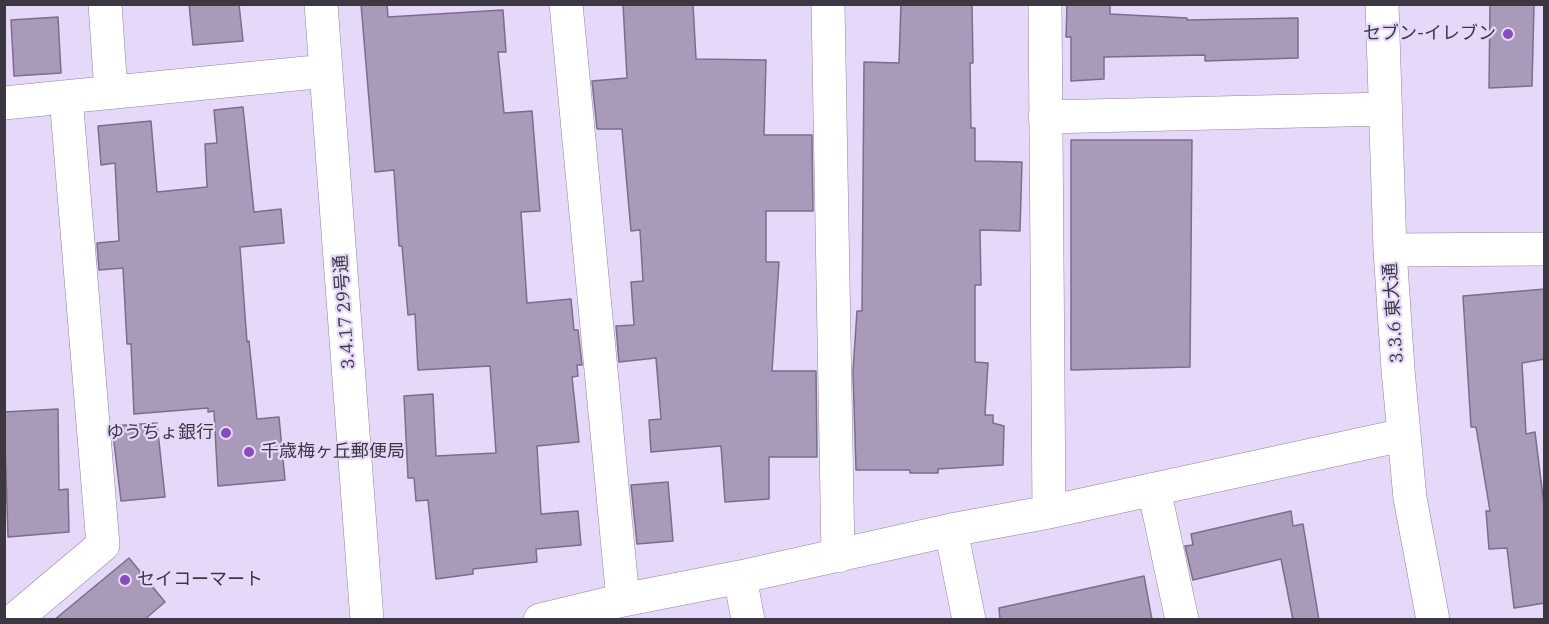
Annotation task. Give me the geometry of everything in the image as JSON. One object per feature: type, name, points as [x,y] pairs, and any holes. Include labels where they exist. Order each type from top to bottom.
[{"type":"street","points":[[105,4],[111,92]]},
{"type":"street","name":"3.4.17 29号通","points":[[321,4],[367,620]]},
{"type":"street","points":[[566,4],[623,600]]},
{"type":"street","points":[[828,4],[837,555]]},
{"type":"street","points":[[1045,4],[1049,512]]},
{"type":"street","name":"3.3.6 東大通","points":[[1382,4],[1390,250],[1403,435],[1410,498],[1433,620]]},
{"type":"street","points":[[4,103],[326,71]]},
{"type":"street","points":[[14,620],[103,545],[66,97]]},
{"type":"street","points":[[1046,117],[1386,109]]},
{"type":"street","points":[[1390,250],[1545,249]]},
{"type":"street","points":[[540,620],[623,600],[740,577],[951,530],[1049,512],[1403,435]]},
{"type":"street","points":[[1154,489],[1182,620]]},
{"type":"street","points":[[951,530],[969,620]]},
{"type":"street","points":[[740,577],[748,620]]},
{"type":"building","points":[[189,4],[239,4],[243,41],[193,45]]},
{"type":"building","points":[[361,4],[387,4],[388,17],[503,10],[506,52],[498,52],[504,113],[532,111],[540,211],[521,212],[527,303],[571,299],[574,330],[578,330],[582,365],[577,365],[578,376],[572,377],[579,442],[537,446],[541,514],[578,511],[581,545],[536,549],[537,562],[473,569],[473,574],[436,579],[428,500],[416,501],[414,478],[408,478],[404,396],[433,394],[436,456],[496,453],[490,366],[418,370],[415,314],[408,315],[402,246],[399,246],[394,170],[375,172]]},
{"type":"building","points":[[623,4],[693,4],[696,59],[766,60],[764,135],[812,135],[813,211],[766,211],[766,262],[779,262],[772,371],[816,371],[817,457],[769,457],[769,499],[725,502],[721,446],[651,452],[649,420],[661,419],[656,358],[619,362],[616,326],[634,325],[631,282],[643,281],[640,230],[631,231],[622,129],[597,129],[592,81],[627,78]]},
{"type":"building","points":[[901,4],[972,4],[971,128],[975,128],[975,161],[1022,162],[1020,231],[980,230],[981,285],[975,285],[975,362],[988,363],[985,415],[993,415],[993,423],[1004,426],[1003,465],[938,469],[938,473],[910,473],[910,470],[856,470],[853,371],[857,311],[862,311],[864,62],[899,63]]},
{"type":"building","points":[[1067,4],[1110,4],[1110,14],[1187,18],[1187,20],[1298,18],[1298,58],[1205,61],[1205,55],[1104,57],[1104,79],[1071,81],[1071,37],[1066,37]]},
{"type":"building","points":[[1490,4],[1534,4],[1532,86],[1489,88]]},
{"type":"building","points":[[58,17],[61,73],[14,76],[11,20]]},
{"type":"building","points":[[243,107],[254,212],[281,209],[284,243],[240,247],[247,342],[249,341],[257,419],[279,417],[285,480],[218,486],[214,411],[208,412],[208,408],[134,414],[131,344],[127,344],[123,268],[99,270],[97,243],[119,241],[115,163],[101,165],[98,126],[151,121],[157,192],[207,187],[205,144],[217,143],[214,110]]},
{"type":"building","points":[[1071,140],[1192,140],[1190,367],[1071,370]]},
{"type":"building","points":[[1545,289],[1545,359],[1522,363],[1526,434],[1535,432],[1545,513],[1545,603],[1514,608],[1507,548],[1489,549],[1486,511],[1490,511],[1476,427],[1471,427],[1463,296]]},
{"type":"building","points":[[58,409],[59,490],[68,489],[69,532],[8,537],[4,412]]},
{"type":"building","points":[[157,423],[165,497],[121,501],[112,426]]},
{"type":"building","points":[[668,482],[673,541],[637,544],[631,485]]},
{"type":"building","points":[[1291,511],[1293,526],[1303,524],[1319,620],[1293,620],[1281,559],[1193,580],[1185,546],[1193,545],[1191,534]]},
{"type":"building","name":"セイコーマート","points":[[129,558],[165,602],[144,620],[54,620]]},
{"type":"building","points":[[1144,576],[1152,620],[1000,620],[999,608]]},
{"type":"place","name":"セブン-イレブン","points":[[1508,34]]},
{"type":"place","name":"ゆうちょ銀行","points":[[226,433]]},
{"type":"place","name":"千歳梅ヶ丘郵便局","points":[[249,452]]},
{"type":"place","name":"セイコーマート","points":[[125,580]]}]
